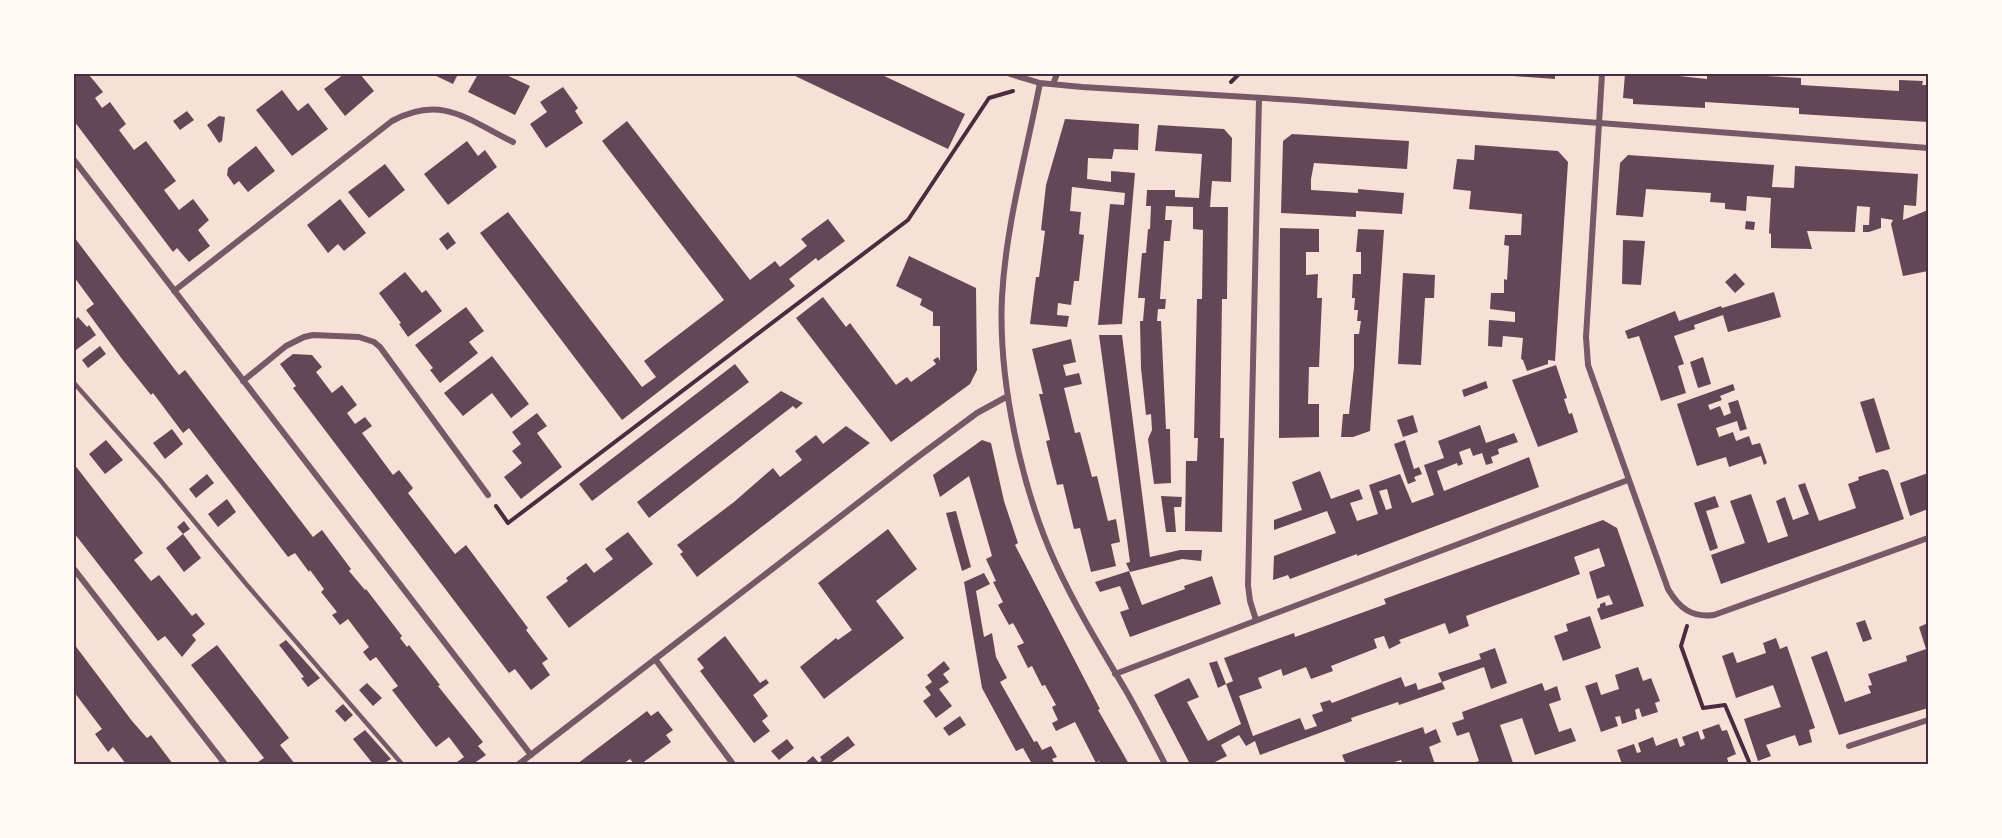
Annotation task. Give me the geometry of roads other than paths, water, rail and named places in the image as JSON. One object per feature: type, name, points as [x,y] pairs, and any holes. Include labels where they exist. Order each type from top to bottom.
[{"type":"street","points":[[1011,74],[1040,83],[1929,148]]},
{"type":"street","points":[[1053,84],[1057,74]]},
{"type":"street","points":[[1602,74],[1587,350],[1592,376],[1628,480],[1668,589],[1678,604],[1691,613],[1705,616],[1722,613],[1929,538]]},
{"type":"street","points":[[1040,83],[1014,200],[1005,261],[1002,317],[1008,396],[1029,490],[1048,545],[1094,640],[1116,674],[1165,765]]},
{"type":"street","points":[[1256,620],[1250,601],[1248,574],[1259,99]]},
{"type":"street","points":[[174,291],[392,121],[403,115],[425,108],[447,110],[513,142]]},
{"type":"street","points":[[74,160],[531,755]]},
{"type":"street","points":[[243,381],[286,346],[304,337],[313,335],[367,338],[380,347],[488,495]]},
{"type":"street","points":[[519,765],[950,433],[985,408],[1008,396]]},
{"type":"street","points":[[1116,674],[1628,480]]},
{"type":"street","points":[[74,569],[225,765]]},
{"type":"street","points":[[655,659],[733,765]]},
{"type":"street","points":[[1849,746],[1929,720]]},
{"type":"lane","points":[[74,383],[153,472],[254,594],[402,765]]}]
